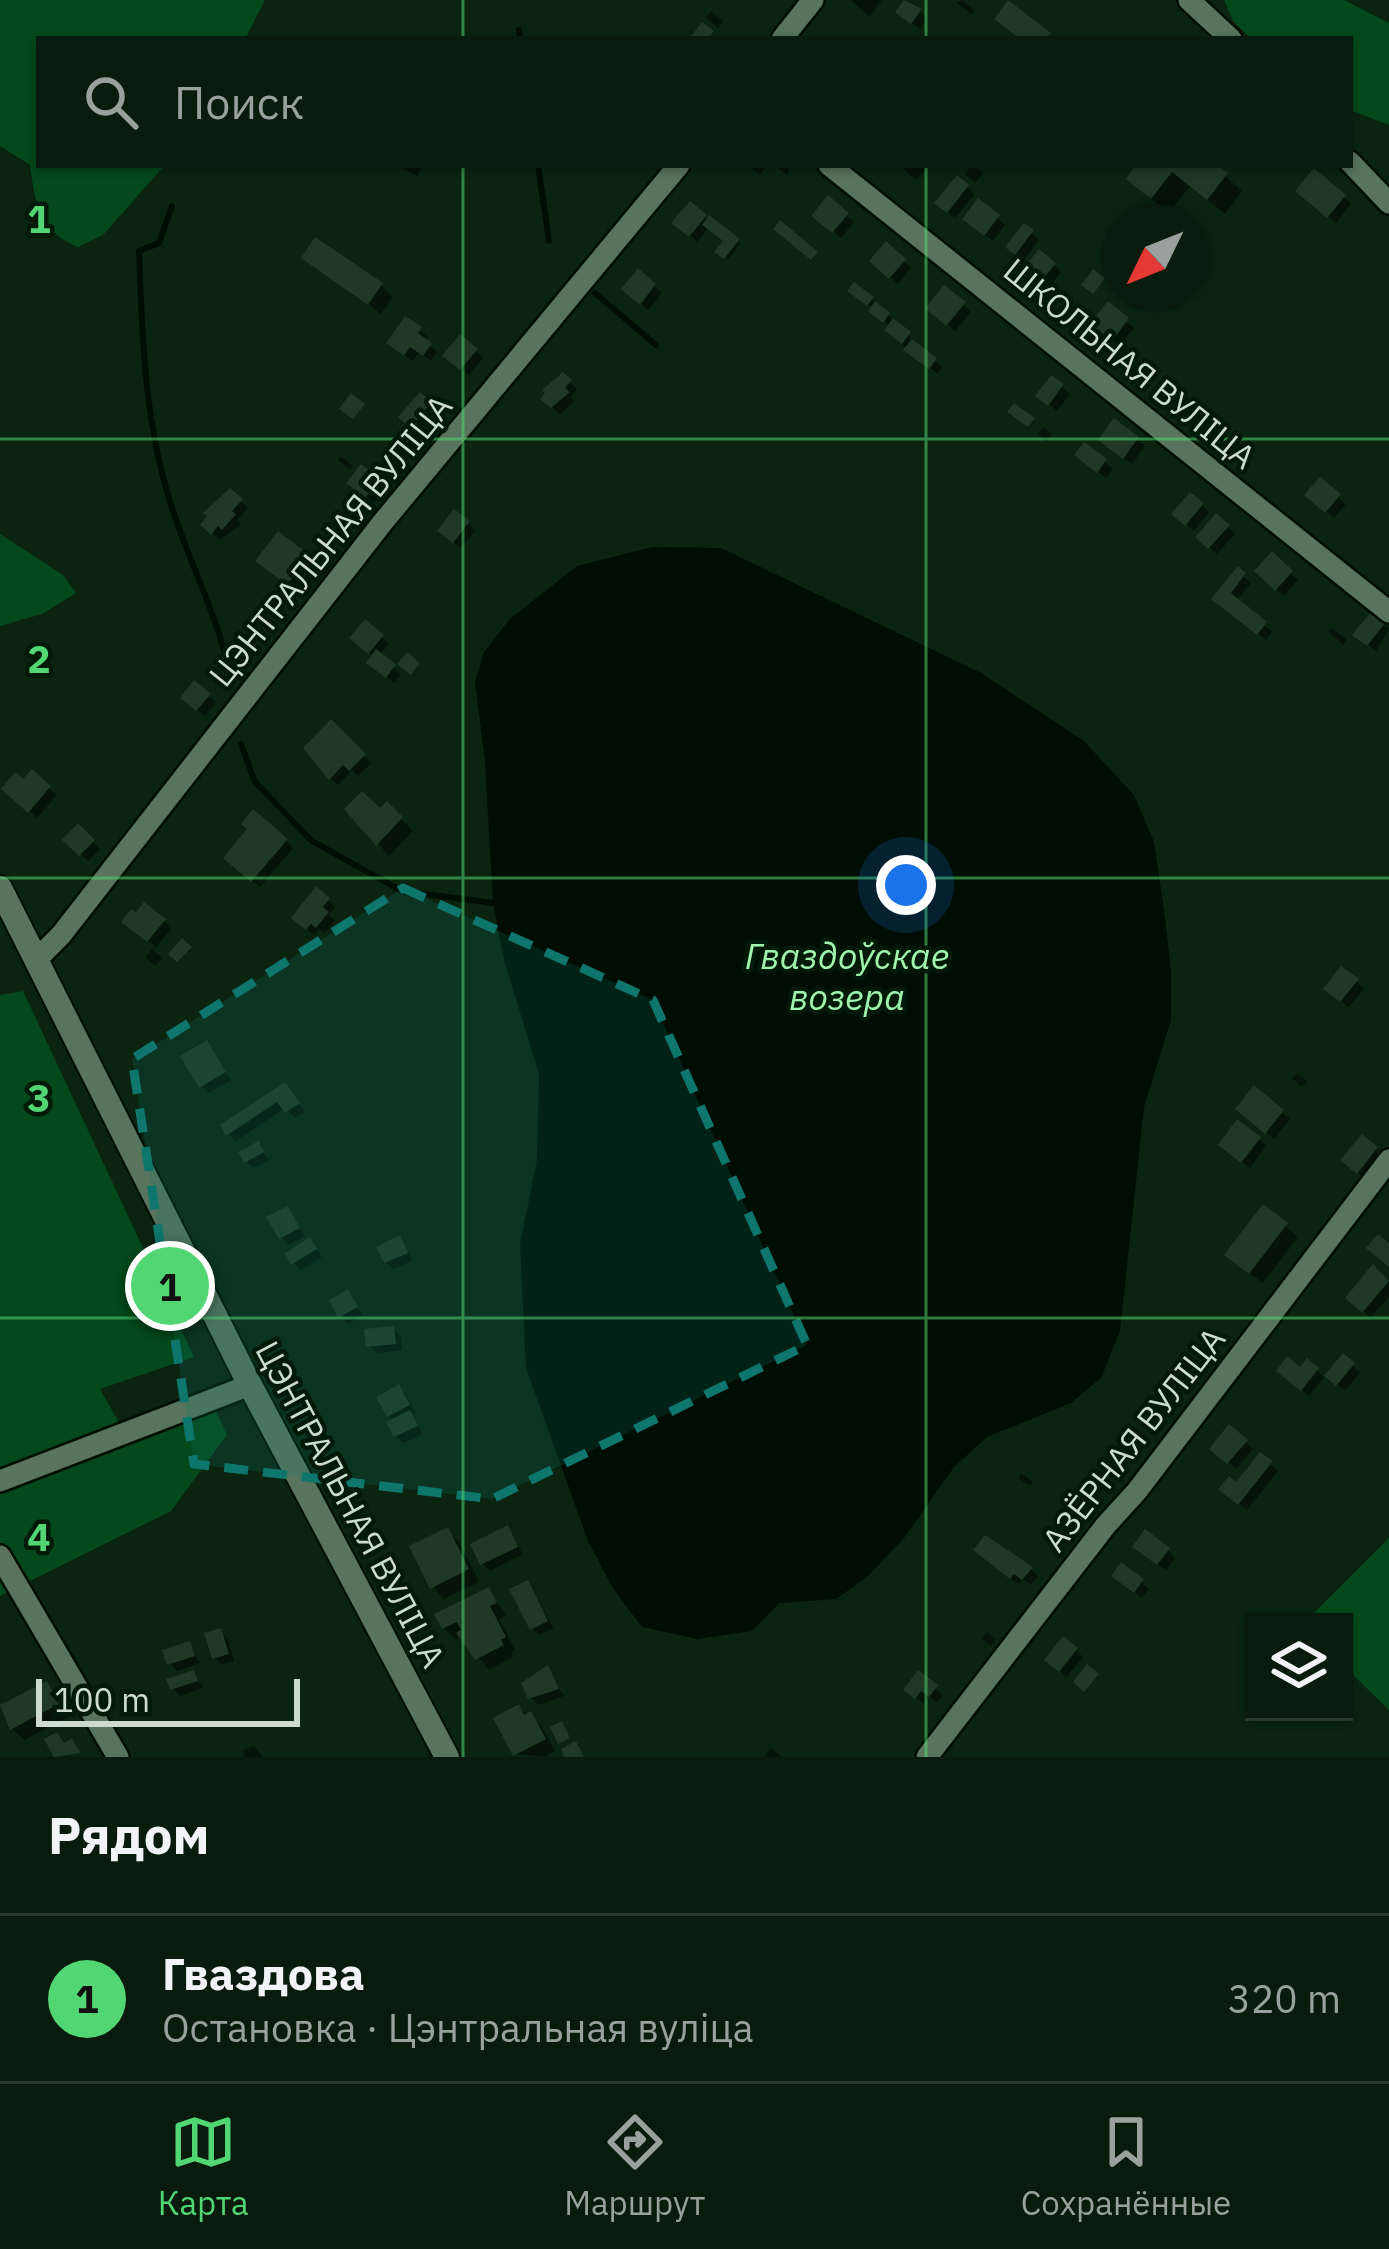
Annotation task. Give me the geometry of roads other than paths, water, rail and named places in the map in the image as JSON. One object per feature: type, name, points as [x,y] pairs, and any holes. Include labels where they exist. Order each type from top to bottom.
[{"type":"street","points":[[784,36],[813,0]]},
{"type":"street","points":[[1189,0],[1228,36]]},
{"type":"street","points":[[1353,165],[1389,203]]},
{"type":"street","name":"ЦЭНТРАЛЬНАЯ ВУЛІЦА","points":[[37,959],[61,935],[383,522],[677,168]]},
{"type":"street","name":"ШКОЛЬНАЯ ВУЛІЦА","points":[[833,168],[1389,612]]},
{"type":"street","name":"ЦЭНТРАЛЬНАЯ ВУЛІЦА","points":[[0,888],[250,1385],[447,1757]]},
{"type":"street","name":"АЗЁРНАЯ ВУЛІЦА","points":[[927,1757],[1389,1160]]},
{"type":"street","points":[[0,1481],[250,1385]]},
{"type":"street","points":[[0,1556],[118,1757]]},
{"type":"water","name":"Гваздоўскае возера","points":[[652,547],[721,548],[981,673],[1084,741],[1134,795],[1154,842],[1171,970],[1171,1020],[1144,1107],[1120,1331],[1101,1378],[1071,1403],[987,1437],[954,1467],[904,1538],[867,1577],[836,1599],[780,1603],[752,1631],[697,1639],[642,1627],[614,1590],[588,1541],[526,1368],[520,1244],[537,1160],[539,1074],[504,960],[493,903],[475,682],[484,652],[510,619],[577,566]]},
{"type":"waterway","points":[[519,30],[520,36]]},
{"type":"waterway","points":[[538,168],[549,241]]},
{"type":"waterway","points":[[172,206],[159,243],[139,251],[149,400],[166,488],[229,671]]},
{"type":"waterway","points":[[595,293],[656,345]]},
{"type":"waterway","points":[[241,744],[255,782],[312,841],[402,891],[493,903]]},
{"type":"place","name":"Гваздова","points":[[170,1286]]}]
